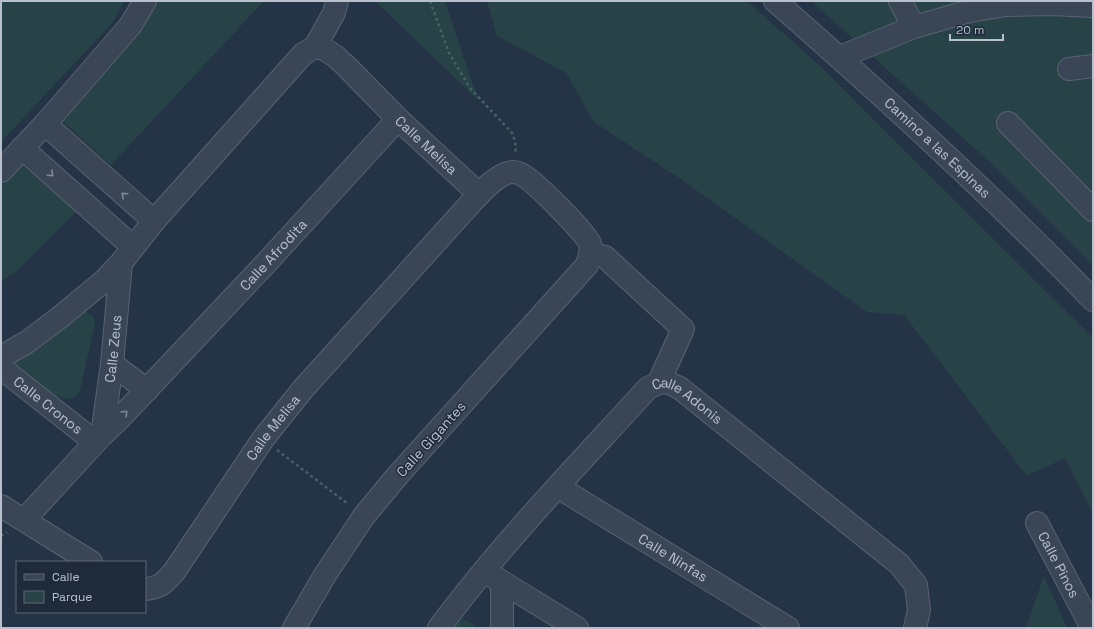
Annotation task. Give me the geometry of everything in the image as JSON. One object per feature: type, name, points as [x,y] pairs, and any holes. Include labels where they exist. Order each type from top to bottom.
[{"type":"street","points":[[1,171],[45,124],[130,26],[145,1]]},
{"type":"street","points":[[1,357],[27,342],[104,281],[154,221],[303,54],[315,47],[334,13],[337,1]]},
{"type":"street","name":"Camino a las Espinas","points":[[775,1],[898,109],[988,194],[1093,300]]},
{"type":"street","points":[[900,1],[914,27]]},
{"type":"street","points":[[840,58],[914,27],[970,11],[1006,5],[1052,4],[1093,6]]},
{"type":"street","name":"Calle Melisa","points":[[146,590],[156,588],[174,572],[263,439],[303,389],[479,194],[398,119],[335,56],[324,49],[315,47]]},
{"type":"street","points":[[1069,69],[1093,66]]},
{"type":"street","name":"Calle Afrodita","points":[[24,520],[99,438],[147,390],[268,261],[398,119]]},
{"type":"street","points":[[1008,123],[1093,210]]},
{"type":"street","points":[[45,124],[154,221]]},
{"type":"street","points":[[22,148],[127,255]]},
{"type":"street","points":[[479,194],[502,175],[512,172],[523,175],[531,181],[583,233],[590,244],[589,259],[605,258],[683,329],[659,382]]},
{"type":"street","name":"Calle Zeus","points":[[99,438],[112,364],[127,255]]},
{"type":"street","name":"Calle Gigantes","points":[[294,628],[325,575],[364,516],[589,259]]},
{"type":"street","points":[[112,364],[147,390]]},
{"type":"street","name":"Calle Cronos","points":[[1,368],[99,438]]},
{"type":"street","name":"Calle Adonis","points":[[439,628],[493,576],[558,487],[648,388],[659,382],[670,383],[681,389],[899,564],[916,585],[919,610],[915,628]]},
{"type":"street","name":"Calle Ninfas","points":[[558,487],[788,628]]},
{"type":"street","points":[[1,506],[90,561]]},
{"type":"street","name":"Calle Pinos","points":[[1037,523],[1092,628]]},
{"type":"street","points":[[493,576],[502,628]]},
{"type":"street","points":[[493,576],[577,628]]},
{"type":"path","points":[[430,1],[449,53],[470,88],[513,134],[516,147],[512,172]]},
{"type":"path","points":[[263,439],[364,516]]},
{"type":"green space","points":[[1,1],[124,1],[113,22],[1,142]]},
{"type":"green space","points":[[157,1],[264,1],[111,165],[60,119],[138,31],[154,9]]},
{"type":"green space","points":[[375,1],[445,1],[478,100]]},
{"type":"green space","points":[[487,1],[747,1],[817,63],[1093,338],[1093,513],[1065,458],[1027,476],[904,315],[867,312],[679,178],[594,122],[566,73],[497,36]]},
{"type":"green space","points":[[811,1],[1093,1],[1093,265],[991,163]]},
{"type":"green space","points":[[20,164],[77,211],[16,272],[1,281],[1,186]]},
{"type":"green space","points":[[83,310],[94,317],[95,323],[80,391],[74,398],[66,399],[54,395],[18,371],[14,364],[17,356]]},
{"type":"green space","points":[[1044,576],[1067,628],[1026,628]]},
{"type":"green space","points":[[455,619],[467,620],[476,628],[445,628]]}]
